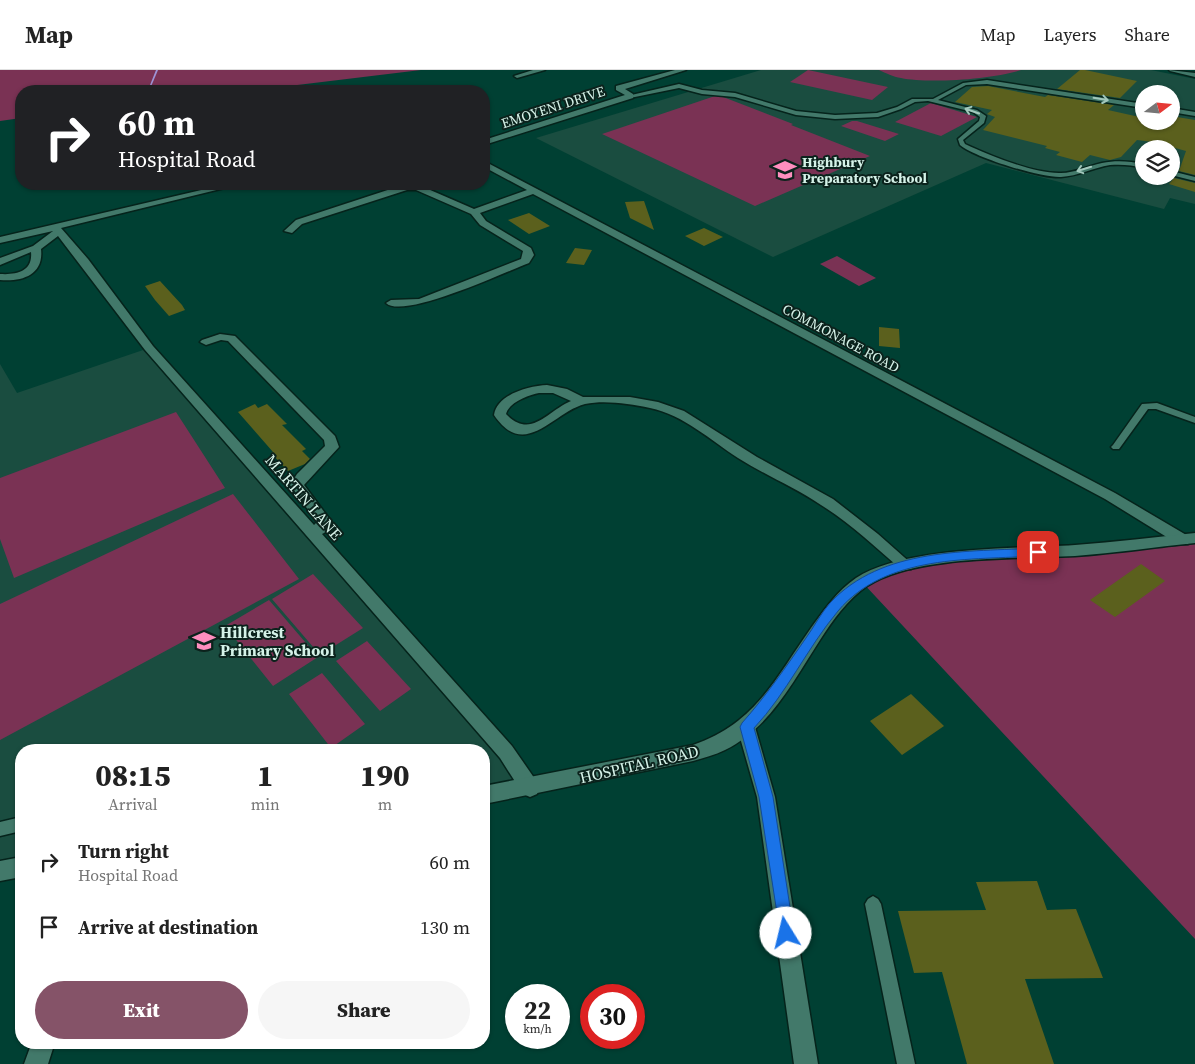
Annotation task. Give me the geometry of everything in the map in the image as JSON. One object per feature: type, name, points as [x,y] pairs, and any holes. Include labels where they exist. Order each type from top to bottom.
[{"type":"street","points":[[517,76],[542,70]]},
{"type":"street","points":[[630,96],[620,90],[620,88],[683,70]]},
{"type":"street","points":[[1172,70],[1195,75]]},
{"type":"street","name":"EMOYENI DRIVE","points":[[490,141],[630,96]]},
{"type":"street","name":"COMMONAGE ROAD","points":[[490,167],[1189,539]]},
{"type":"street","points":[[0,240],[57,230],[214,190]]},
{"type":"street","points":[[288,231],[299,222],[397,190]]},
{"type":"street","points":[[391,303],[420,302],[503,271],[527,259],[530,254],[528,250],[483,223],[474,212],[423,190]]},
{"type":"street","points":[[474,212],[533,191]]},
{"type":"street","points":[[0,262],[16,254],[36,248],[57,230]]},
{"type":"street","name":"MARTIN LANE","points":[[57,230],[84,261],[149,348],[506,752],[530,788]]},
{"type":"street","points":[[0,277],[19,277],[30,272],[37,261],[36,248]]},
{"type":"street","points":[[206,342],[220,337],[231,338],[330,439],[332,447],[302,477],[297,485],[298,490],[324,521],[321,528],[313,532]]},
{"type":"street","points":[[581,402],[558,390],[541,387],[507,403],[502,408],[500,414],[512,426],[530,429],[543,424],[581,402],[624,401],[662,406],[682,416],[773,474],[817,495],[906,565]]},
{"type":"street","name":"HOSPITAL ROAD","points":[[490,794],[530,788],[693,753],[719,744],[746,727],[767,705],[834,607],[847,594],[862,582],[906,565],[960,557],[1189,539]]},
{"type":"street","points":[[746,727],[766,797],[806,1064]]},
{"type":"street","points":[[0,871],[15,868]]},
{"type":"street","points":[[36,1064],[41,1049]]},
{"type":"lane","points":[[935,99],[965,84],[975,82],[1065,93],[1135,105]]},
{"type":"lane","points":[[630,96],[679,86],[702,92],[735,95],[796,113],[835,117],[878,115],[899,108],[914,100],[935,99],[981,114],[984,119],[982,122],[960,141],[969,148],[989,156],[1058,175],[1112,162],[1135,163]]},
{"type":"lane","points":[[1041,90],[1040,92],[1050,96],[1135,110]]},
{"type":"lane","points":[[1180,112],[1195,114]]},
{"type":"lane","points":[[1132,162],[1135,159]]},
{"type":"lane","points":[[1180,175],[1195,179]]},
{"type":"lane","points":[[1116,447],[1145,406],[1157,406],[1195,420]]},
{"type":"lane","points":[[0,829],[15,825]]},
{"type":"lane","points":[[873,904],[906,1064]]},
{"type":"shaded area","points":[[0,70],[421,70],[297,85],[15,85],[15,119],[0,121]]},
{"type":"shaded area","name":"Highbury Preparatory School","points":[[761,70],[1151,70],[1195,79],[1195,204],[1170,198],[1164,209],[986,163],[773,257],[536,138]]},
{"type":"shaded area","points":[[808,70],[888,87],[872,100],[790,82]]},
{"type":"shaded area","points":[[879,70],[1021,70],[979,78],[928,81],[898,77]]},
{"type":"shaded area","points":[[718,95],[870,156],[755,206],[602,134]]},
{"type":"shaded area","points":[[931,103],[977,117],[941,136],[895,122]]},
{"type":"shaded area","points":[[852,121],[899,134],[885,141],[841,126]]},
{"type":"shaded area","points":[[837,256],[876,278],[859,286],[820,264]]},
{"type":"shaded area","name":"Hillcrest Primary School","points":[[149,348],[530,788],[490,794],[490,744],[15,744],[15,868],[0,871],[0,364],[17,393]]},
{"type":"shaded area","points":[[176,412],[225,488],[14,578],[0,539],[0,478]]},
{"type":"shaded area","points":[[233,494],[299,579],[0,740],[0,604]]},
{"type":"shaded area","points":[[1195,538],[1195,939],[862,582],[912,563]]},
{"type":"shaded area","points":[[313,574],[363,628],[320,655],[272,599]]},
{"type":"shaded area","points":[[269,600],[318,657],[273,686],[225,626]]},
{"type":"shaded area","points":[[367,641],[411,689],[380,711],[336,661]]},
{"type":"shaded area","points":[[322,673],[365,724],[337,744],[328,744],[289,694]]},
{"type":"building","points":[[1080,70],[1137,81],[1120,98],[1057,89]]},
{"type":"building","points":[[988,86],[1045,97],[1048,95],[1114,105],[1108,110],[1135,116],[1135,130],[1180,130],[1180,118],[1195,120],[1195,175],[1180,171],[1186,151],[1180,149],[1180,140],[1135,140],[1121,157],[1110,160],[1090,155],[1082,162],[1056,155],[1060,152],[1045,148],[1047,146],[983,130],[995,117],[987,114],[992,110],[955,102],[972,87]]},
{"type":"building","points":[[1180,179],[1195,183],[1195,192],[1172,185],[1180,185]]},
{"type":"building","points":[[644,201],[654,230],[630,218],[625,202]]},
{"type":"building","points":[[529,213],[550,226],[529,234],[508,220]]},
{"type":"building","points":[[704,228],[723,237],[704,246],[685,236]]},
{"type":"building","points":[[575,248],[592,250],[584,265],[566,263]]},
{"type":"building","points":[[160,281],[185,310],[169,316],[155,300],[145,286]]},
{"type":"building","points":[[879,327],[899,329],[900,348],[879,346]]},
{"type":"building","points":[[255,404],[258,408],[267,404],[287,424],[282,425],[306,449],[302,451],[310,459],[305,464],[288,471],[271,453],[273,452],[238,412]]},
{"type":"building","points":[[1141,564],[1165,581],[1115,617],[1090,600]]},
{"type":"building","points":[[911,694],[944,726],[902,755],[870,721]]},
{"type":"building","points":[[1037,881],[1047,910],[1076,909],[1103,978],[1025,979],[1054,1064],[967,1064],[942,972],[914,973],[898,911],[986,910],[976,882]]},
{"type":"waterway","points":[[151,85],[157,70]]},
{"type":"place","name":"Highbury Preparatory School","points":[[785,170]]},
{"type":"place","name":"Hillcrest Primary School","points":[[204,641]]},
{"type":"route","points":[[786,933],[766,797],[746,727],[767,705],[834,607],[862,582],[912,563],[960,557],[1038,552]]}]
